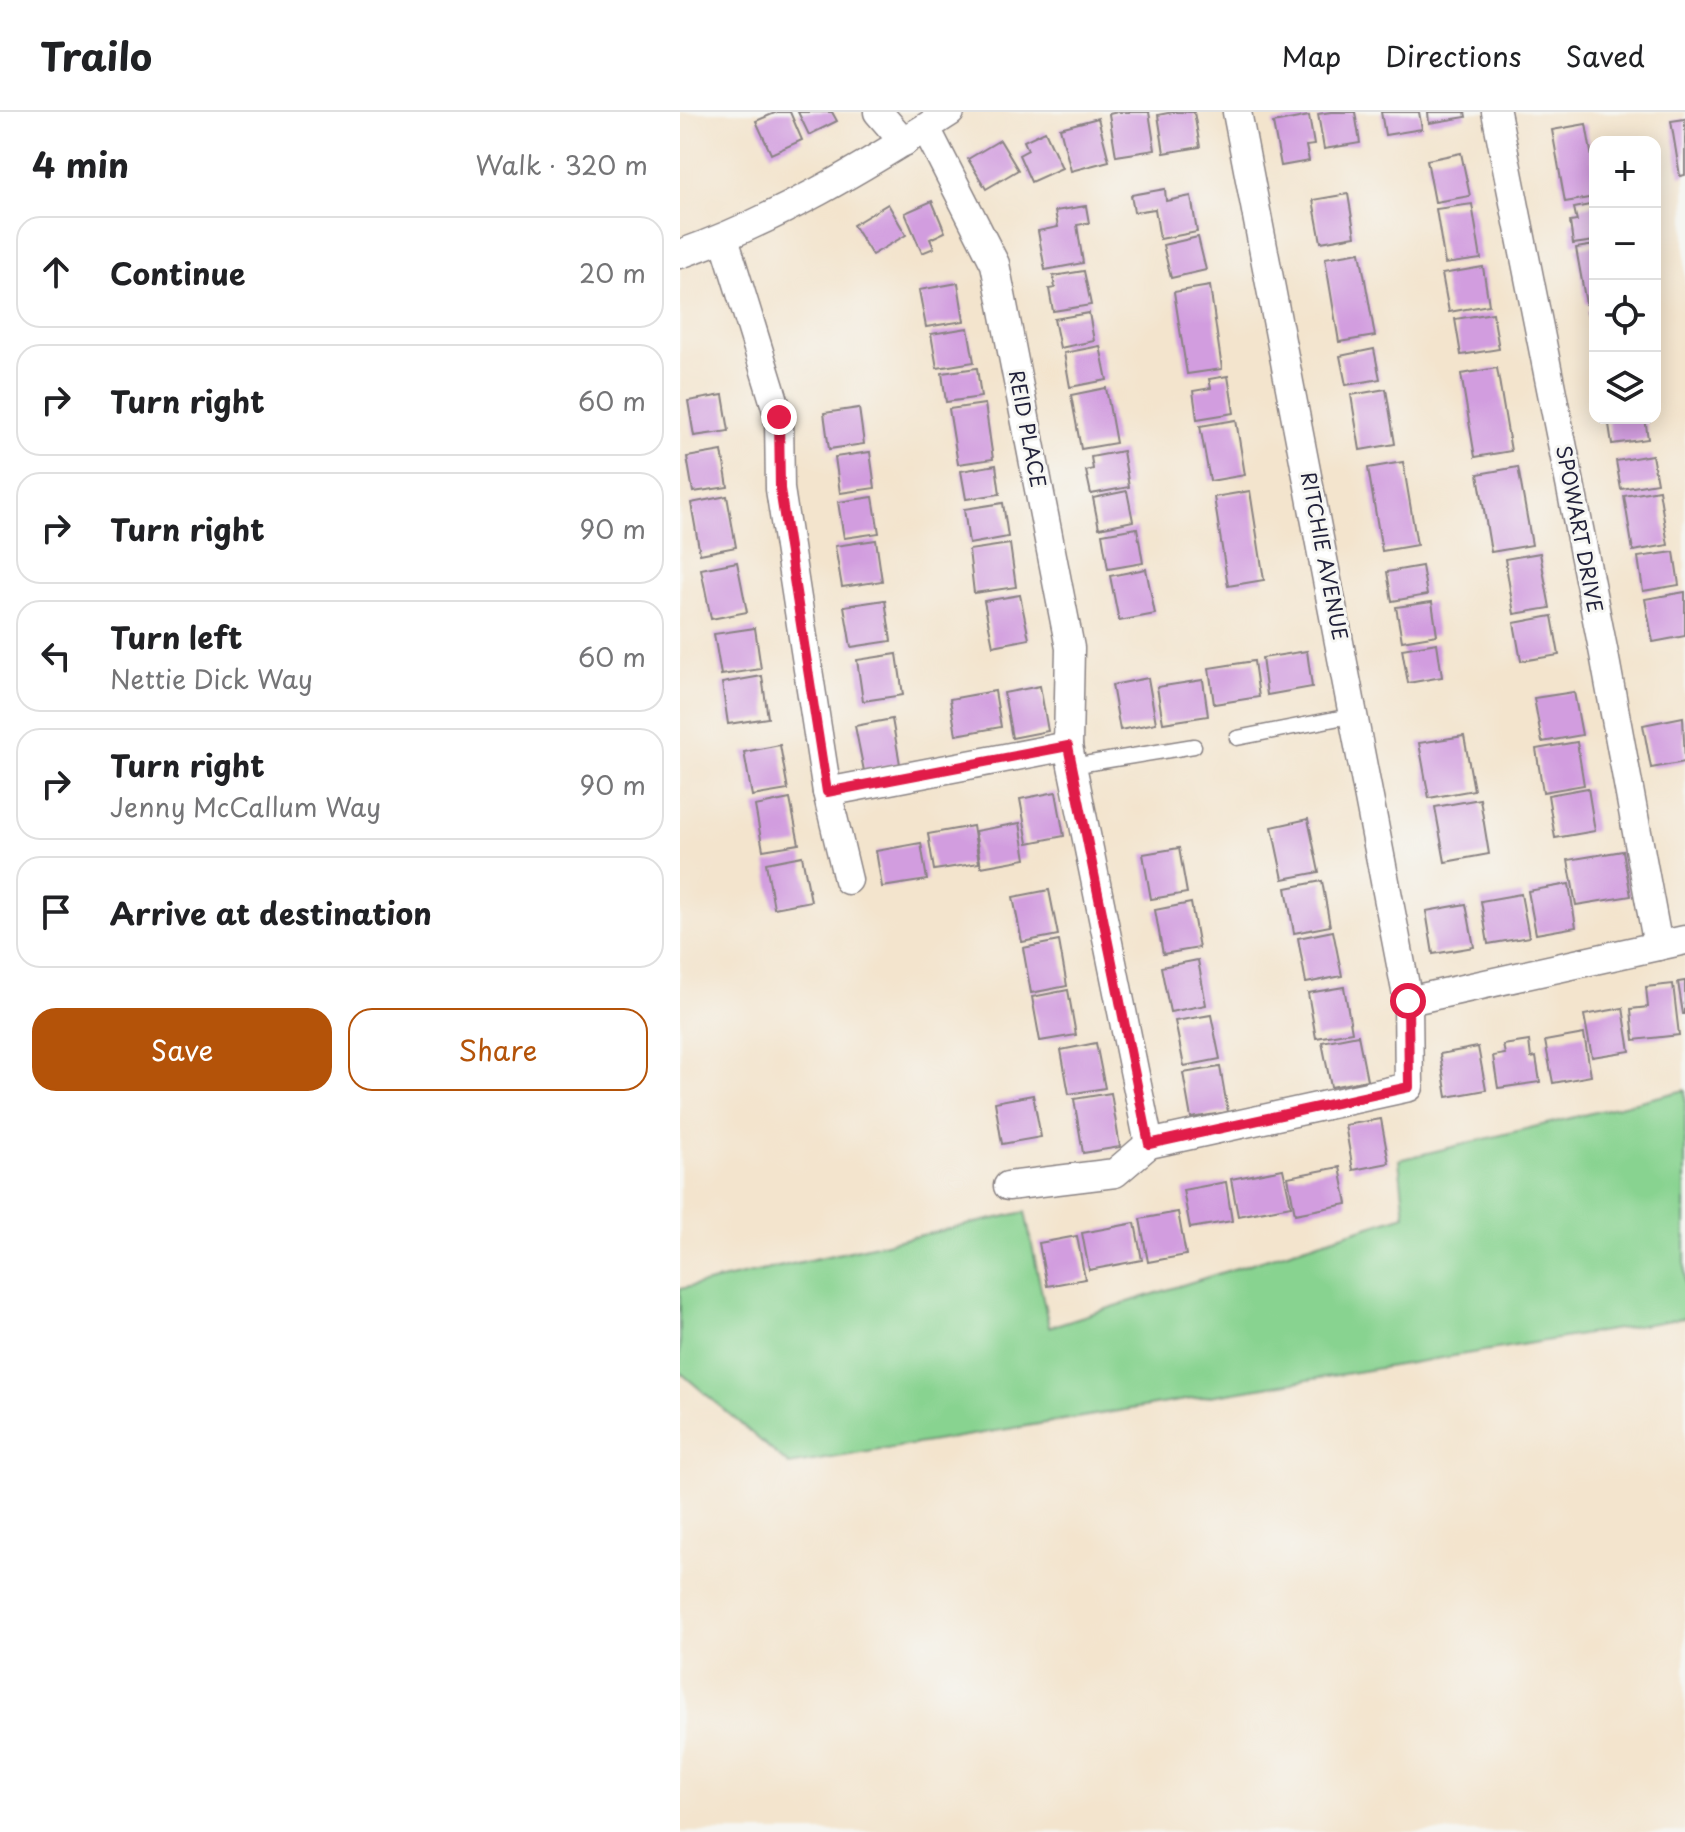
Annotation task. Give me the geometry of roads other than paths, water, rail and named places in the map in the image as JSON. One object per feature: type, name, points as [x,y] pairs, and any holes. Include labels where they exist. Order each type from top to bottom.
[{"type":"street","name":"REID PLACE","points":[[878,112],[915,135],[995,264],[1070,648],[1070,756],[1149,1144]]},
{"type":"street","points":[[680,254],[746,229],[915,135],[950,112]]},
{"type":"street","name":"RITCHIE AVENUE","points":[[1149,1144],[1409,1087],[1408,1001],[1237,112]]},
{"type":"street","name":"SPOWART DRIVE","points":[[1496,112],[1604,654],[1671,943]]},
{"type":"street","points":[[724,238],[779,417],[780,489],[827,792],[848,880]]},
{"type":"street","points":[[827,792],[1070,756]]},
{"type":"street","points":[[1408,1001],[1671,943]]},
{"type":"street","points":[[1008,1186],[1115,1173],[1149,1144]]},
{"type":"lane","points":[[1237,738],[1355,715]]},
{"type":"lane","points":[[1070,756],[1194,746]]}]
